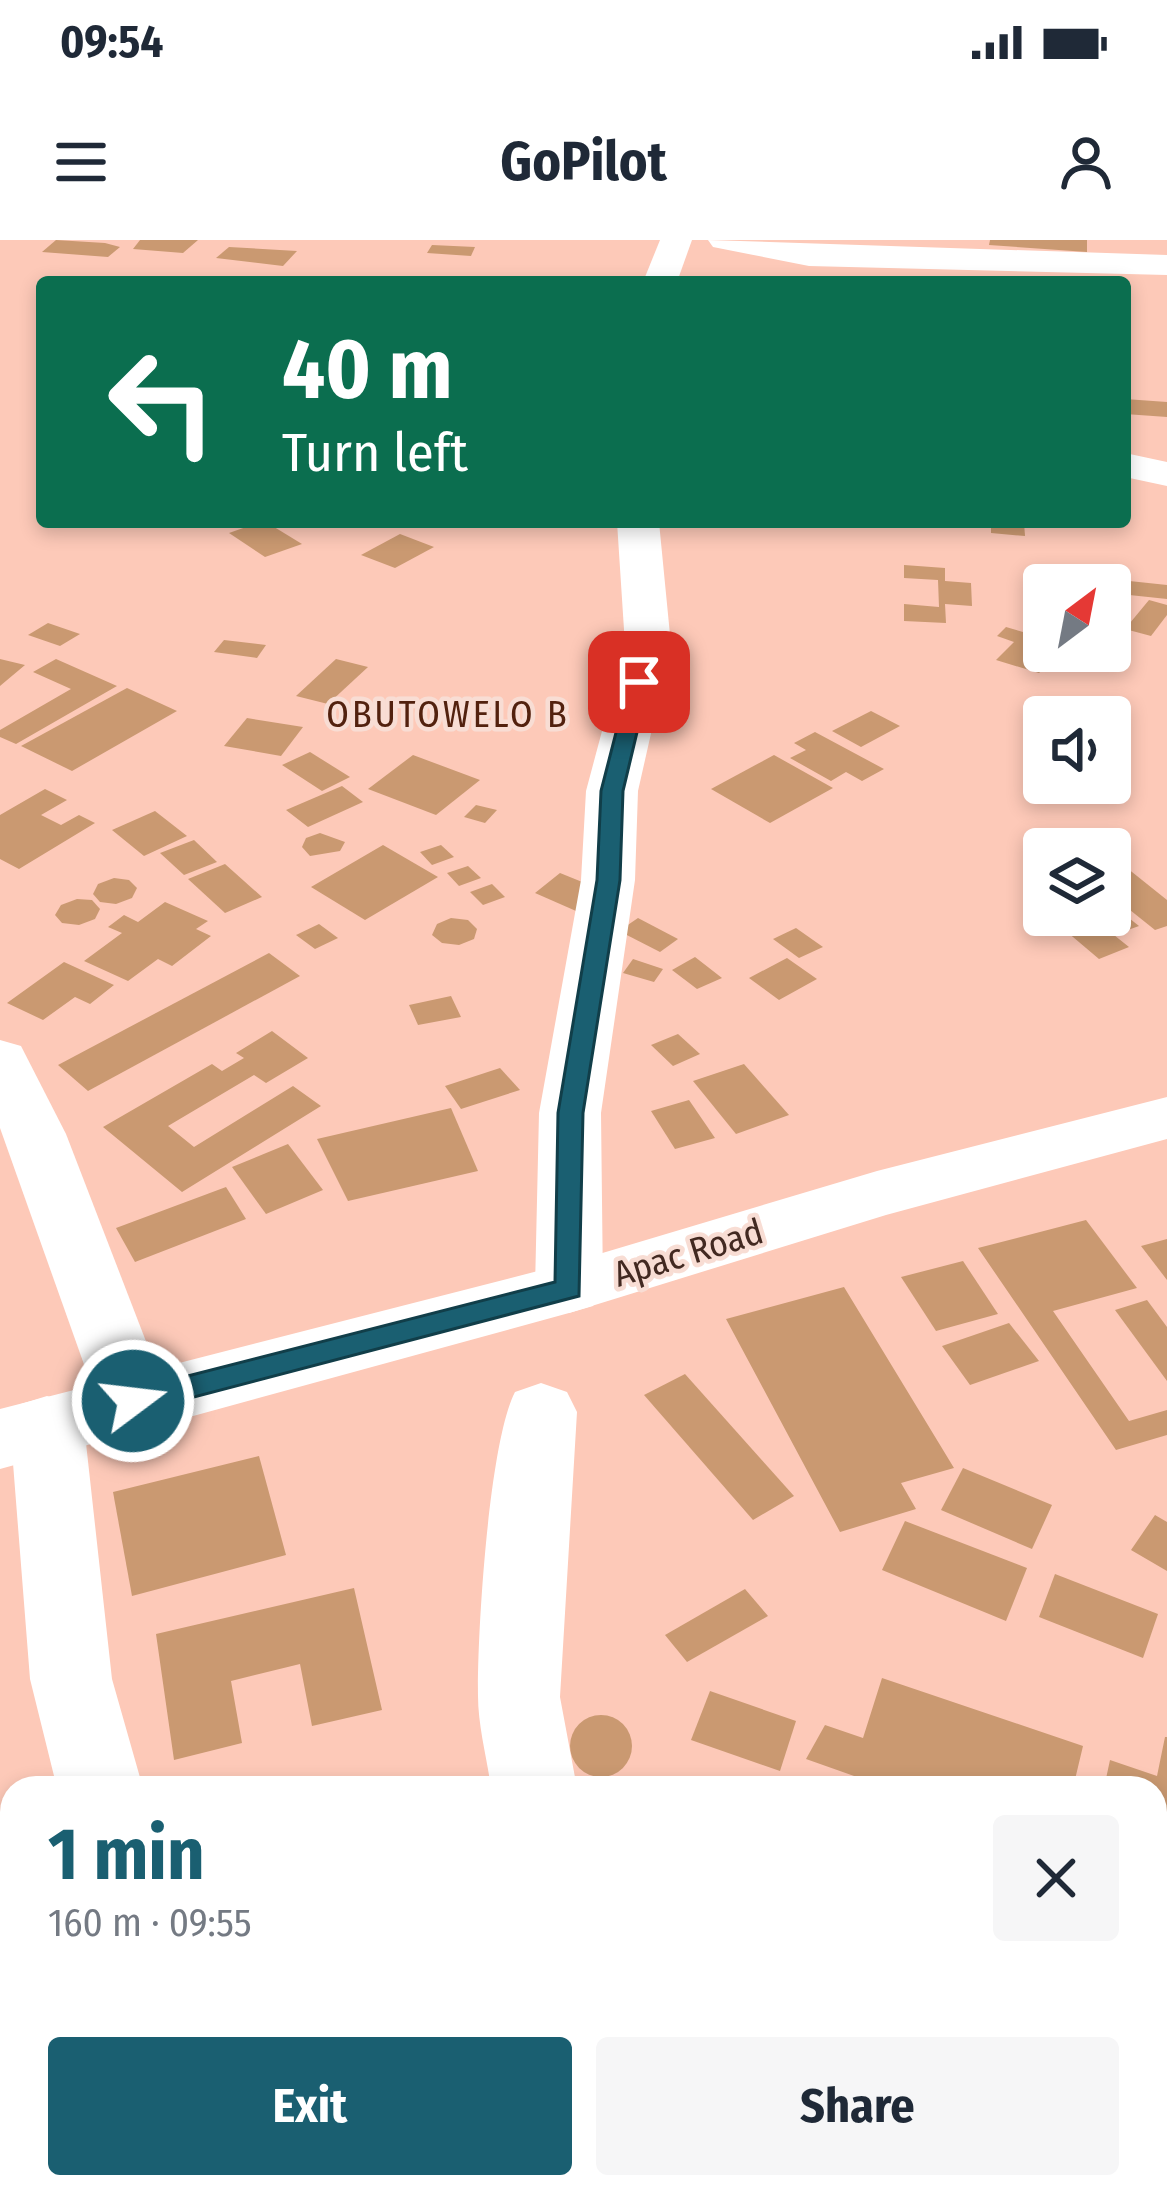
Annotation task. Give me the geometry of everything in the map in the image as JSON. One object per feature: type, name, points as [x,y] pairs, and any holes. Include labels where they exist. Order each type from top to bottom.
[{"type":"street","points":[[662,276],[676,240]]},
{"type":"street","points":[[724,240],[809,256],[1167,265]]},
{"type":"street","points":[[1131,466],[1167,474]]},
{"type":"street","points":[[569,1288],[571,1113],[608,880],[612,791],[647,646],[638,528]]},
{"type":"street","points":[[0,1060],[34,1134],[133,1401]]},
{"type":"street","name":"Apac Road","points":[[23,1432],[569,1288],[877,1194],[1167,1118]]},
{"type":"street","points":[[532,1776],[519,1696],[532,1475],[541,1412]]},
{"type":"street","points":[[23,1432],[71,1679],[97,1776]]},
{"type":"building","points":[[56,240],[120,247],[108,257],[42,252]]},
{"type":"building","points":[[140,240],[198,240],[183,253],[133,249]]},
{"type":"building","points":[[990,240],[1087,240],[1087,252],[989,245]]},
{"type":"building","points":[[432,245],[475,247],[471,256],[427,253]]},
{"type":"building","points":[[229,247],[297,251],[283,266],[216,258]]},
{"type":"building","points":[[1131,399],[1167,402],[1167,417],[1131,414]]},
{"type":"building","points":[[276,528],[302,544],[265,557],[229,533]]},
{"type":"building","points":[[991,528],[1024,528],[1025,536],[991,533]]},
{"type":"building","points":[[400,534],[434,547],[395,568],[361,555]]},
{"type":"building","points":[[904,565],[945,568],[945,581],[971,583],[972,606],[945,604],[946,623],[904,621],[904,604],[939,607],[938,580],[904,578]]},
{"type":"building","points":[[1131,581],[1167,585],[1167,599],[1131,595]]},
{"type":"building","points":[[1149,600],[1167,605],[1167,615],[1151,636],[1131,631],[1131,622]]},
{"type":"building","points":[[48,623],[80,634],[60,646],[28,635]]},
{"type":"building","points":[[1006,627],[1023,632],[1023,668],[996,660],[1014,642],[997,636]]},
{"type":"building","points":[[224,640],[266,645],[257,658],[214,652]]},
{"type":"building","points":[[0,659],[25,665],[0,686]]},
{"type":"building","points":[[56,659],[117,686],[16,744],[0,737],[0,730],[71,689],[33,672]]},
{"type":"building","points":[[336,659],[368,667],[328,704],[296,696]]},
{"type":"building","points":[[127,688],[177,711],[72,771],[21,746]]},
{"type":"building","points":[[871,711],[900,726],[861,747],[832,731]]},
{"type":"building","points":[[247,718],[303,727],[281,756],[224,746]]},
{"type":"building","points":[[815,732],[884,769],[862,781],[846,772],[831,781],[790,758],[806,750],[794,743]]},
{"type":"building","points":[[310,752],[350,777],[322,791],[282,765]]},
{"type":"building","points":[[413,755],[480,780],[436,815],[368,789]]},
{"type":"building","points":[[774,755],[833,788],[770,823],[711,789]]},
{"type":"building","points":[[342,786],[363,802],[308,827],[286,810]]},
{"type":"building","points":[[45,789],[67,800],[41,815],[61,825],[79,815],[95,823],[19,869],[0,859],[0,815]]},
{"type":"building","points":[[476,805],[497,810],[485,823],[464,817]]},
{"type":"building","points":[[155,811],[187,836],[144,856],[112,830]]},
{"type":"building","points":[[320,833],[345,842],[340,851],[310,856],[302,847],[306,838]]},
{"type":"building","points":[[194,840],[217,862],[184,875],[160,853]]},
{"type":"building","points":[[383,845],[438,877],[365,920],[311,887]]},
{"type":"building","points":[[441,845],[454,857],[432,865],[420,852]]},
{"type":"building","points":[[225,864],[262,897],[225,913],[188,879]]},
{"type":"building","points":[[468,866],[481,878],[459,886],[447,873]]},
{"type":"building","points":[[1131,871],[1167,900],[1167,926],[1155,930],[1131,911]]},
{"type":"building","points":[[560,873],[602,890],[576,911],[535,893]]},
{"type":"building","points":[[114,878],[129,880],[137,888],[132,898],[116,904],[100,902],[93,894],[98,884]]},
{"type":"building","points":[[492,884],[505,897],[483,905],[470,892]]},
{"type":"building","points":[[92,900],[100,909],[95,919],[79,925],[62,923],[55,915],[61,905]]},
{"type":"building","points":[[165,902],[208,921],[196,929],[211,936],[172,966],[158,959],[128,981],[84,961],[122,933],[108,927],[124,915],[138,922]]},
{"type":"building","points":[[451,918],[468,920],[477,929],[474,939],[459,945],[442,943],[432,935],[437,924]]},
{"type":"building","points":[[638,918],[678,939],[660,952],[619,931]]},
{"type":"building","points":[[319,924],[338,938],[315,949],[296,935]]},
{"type":"building","points":[[796,928],[823,947],[799,958],[773,939]]},
{"type":"building","points":[[1072,936],[1115,936],[1129,947],[1099,959]]},
{"type":"building","points":[[269,953],[300,976],[88,1091],[58,1065]]},
{"type":"building","points":[[695,957],[722,978],[697,989],[672,970]]},
{"type":"building","points":[[787,958],[817,979],[779,1000],[749,978]]},
{"type":"building","points":[[633,959],[663,969],[654,982],[623,973]]},
{"type":"building","points":[[64,962],[114,985],[90,1004],[75,997],[43,1020],[7,1003]]},
{"type":"building","points":[[451,996],[461,1017],[418,1025],[409,1005]]},
{"type":"building","points":[[272,1031],[308,1058],[266,1083],[254,1075],[168,1126],[194,1147],[293,1086],[321,1106],[182,1192],[103,1127],[212,1064],[222,1071],[244,1058],[236,1053]]},
{"type":"building","points":[[678,1034],[700,1054],[673,1066],[651,1045]]},
{"type":"building","points":[[744,1064],[789,1115],[736,1134],[693,1081]]},
{"type":"building","points":[[500,1068],[520,1090],[461,1109],[445,1086]]},
{"type":"building","points":[[689,1100],[715,1138],[675,1149],[651,1111]]},
{"type":"building","points":[[451,1108],[478,1171],[348,1201],[317,1139]]},
{"type":"building","points":[[288,1144],[323,1190],[266,1214],[232,1167]]},
{"type":"building","points":[[226,1187],[246,1219],[135,1262],[116,1228]]},
{"type":"building","points":[[1086,1220],[1137,1288],[1053,1311],[1129,1421],[1167,1410],[1167,1435],[1116,1450],[978,1248]]},
{"type":"building","points":[[1167,1239],[1167,1280],[1141,1246]]},
{"type":"building","points":[[963,1261],[998,1314],[936,1331],[901,1277]]},
{"type":"building","points":[[844,1287],[954,1468],[901,1483],[916,1509],[840,1532],[726,1319]]},
{"type":"building","points":[[1147,1300],[1167,1327],[1167,1381],[1115,1310]]},
{"type":"building","points":[[1009,1323],[1039,1361],[970,1385],[942,1346]]},
{"type":"building","points":[[685,1374],[794,1496],[753,1520],[644,1395]]},
{"type":"building","points":[[259,1456],[286,1555],[132,1596],[113,1492]]},
{"type":"building","points":[[963,1468],[1052,1505],[1032,1549],[941,1510]]},
{"type":"building","points":[[1155,1515],[1167,1522],[1167,1571],[1131,1550]]},
{"type":"building","points":[[905,1521],[1027,1568],[1006,1621],[882,1570]]},
{"type":"building","points":[[1055,1574],[1158,1614],[1143,1658],[1039,1617]]},
{"type":"building","points":[[354,1588],[382,1710],[312,1726],[300,1664],[231,1681],[242,1743],[174,1760],[156,1634]]},
{"type":"building","points":[[745,1589],[768,1616],[687,1662],[665,1635]]},
{"type":"building","points":[[882,1678],[1083,1746],[1076,1776],[854,1776],[806,1759],[825,1725],[863,1738]]},
{"type":"building","points":[[710,1691],[796,1721],[780,1771],[691,1740]]},
{"type":"building","points":[[589,1718],[613,1718],[629,1734],[629,1758],[613,1774],[589,1774],[573,1758],[573,1734]]},
{"type":"building","points":[[1165,1737],[1167,1737],[1167,1776],[1157,1776]]},
{"type":"building","points":[[1110,1760],[1157,1776],[1107,1776]]},
{"type":"district","name":"OBUTOWELO B","points":[[448,714]]},
{"type":"route","points":[[133,1401],[569,1288],[571,1113],[608,880],[612,791],[639,682]]}]
